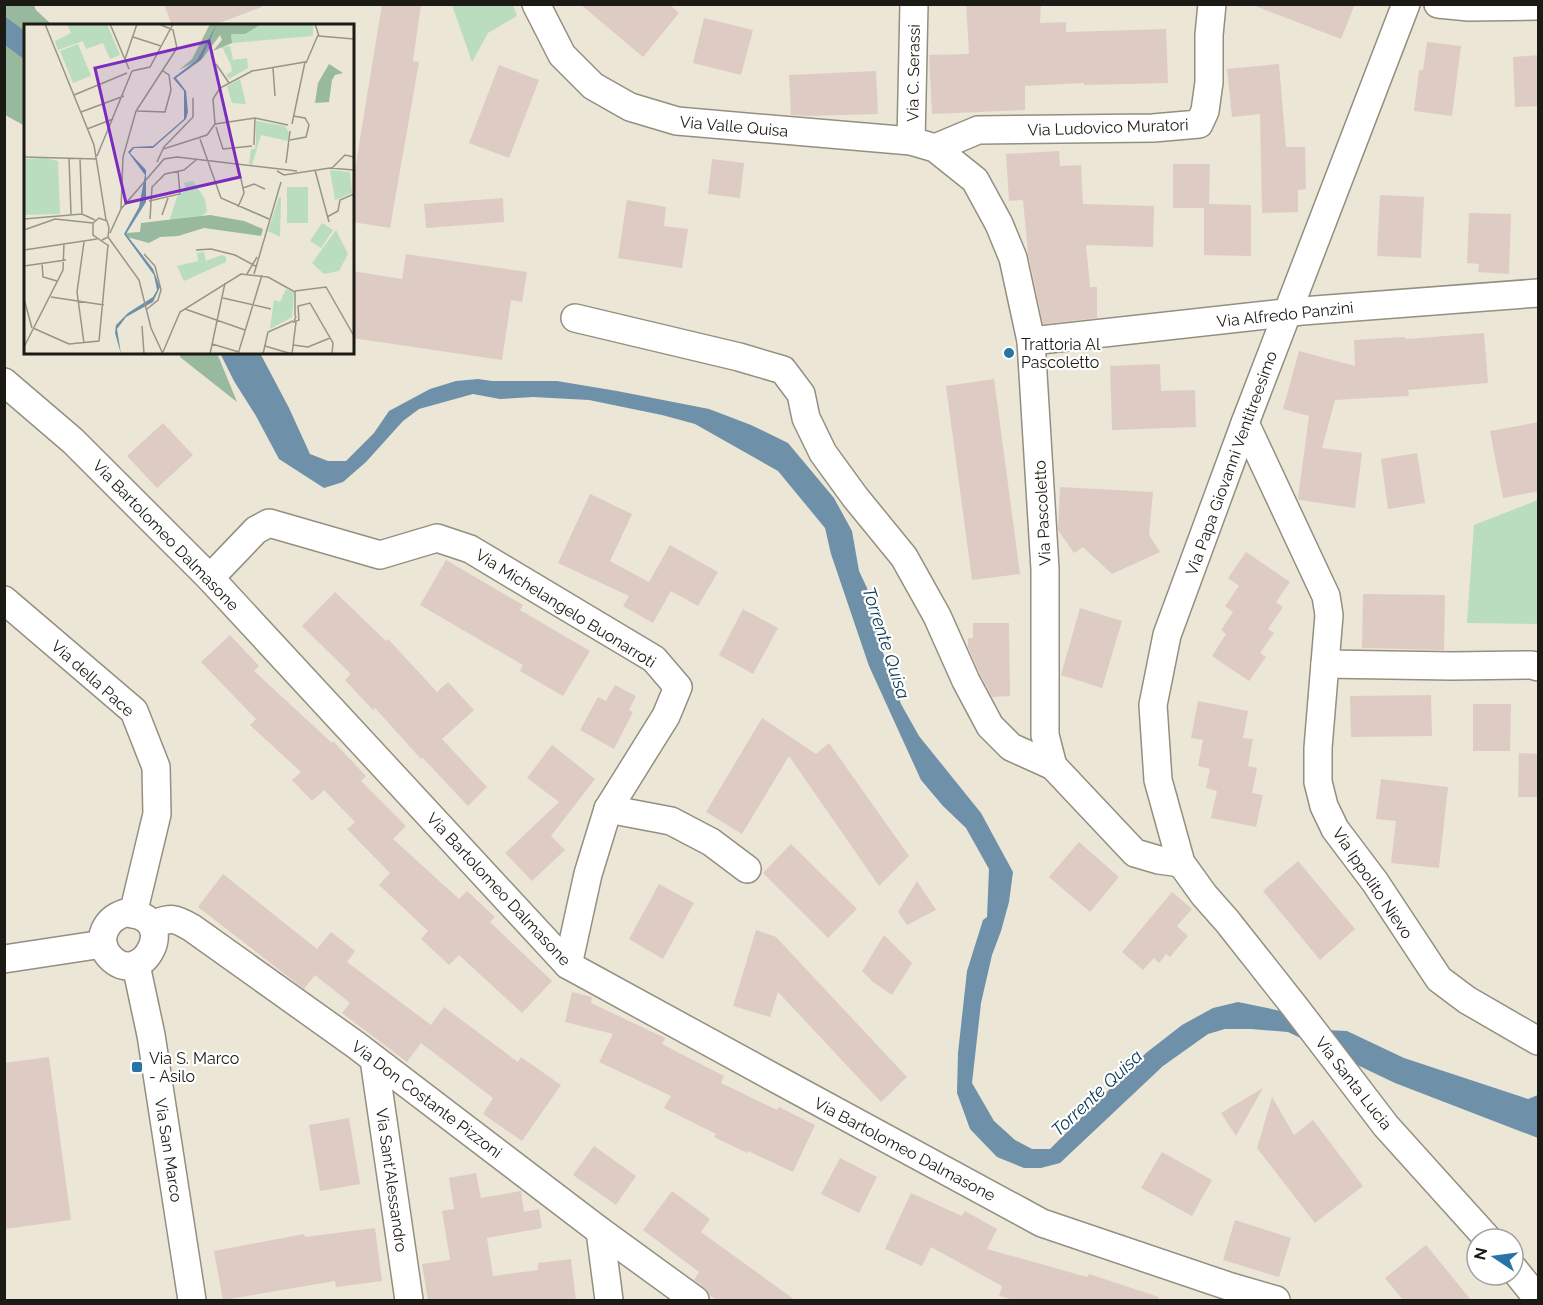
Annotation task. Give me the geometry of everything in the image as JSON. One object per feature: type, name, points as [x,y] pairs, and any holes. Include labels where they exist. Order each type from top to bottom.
[{"type":"street","name":"Via Valle Quisa","points":[[536,4],[562,55],[593,86],[630,107],[677,121],[923,145]]},
{"type":"street","name":"Via C. Serassi","points":[[914,4],[923,145]]},
{"type":"street","name":"Via Ludovico Muratori","points":[[923,145],[978,130],[1153,128],[1199,124],[1205,111],[1209,81],[1212,4]]},
{"type":"street","name":"Via Papa Giovanni Ventitreesimo","points":[[1227,921],[1204,895],[1181,863],[1158,780],[1153,705],[1167,635],[1245,423],[1406,4]]},
{"type":"street","points":[[1438,4],[1468,7],[1539,6]]},
{"type":"street","name":"Via Pascoletto","points":[[923,145],[975,180],[999,224],[1013,258],[1031,340],[1045,569],[1045,735],[1053,766],[1135,853],[1181,863]]},
{"type":"street","name":"Via Alfredo Panzini","points":[[1031,340],[1287,313],[1539,293]]},
{"type":"street","points":[[575,318],[739,357],[783,370],[801,394],[806,418],[823,453],[904,558],[937,616],[966,681],[990,726],[1011,747],[1053,766]]},
{"type":"street","name":"Via Bartolomeo Dalmasone","points":[[4,382],[74,441],[210,578],[568,965],[1042,1223],[1276,1300]]},
{"type":"street","name":"Via Ippolito Nievo","points":[[1245,423],[1326,596],[1329,615],[1318,748],[1318,782],[1324,806],[1335,829],[1375,882],[1439,979],[1467,1000],[1539,1041]]},
{"type":"street","name":"Via Michelangelo Buonarroti","points":[[210,578],[256,530],[269,522],[380,555],[437,538],[470,549],[654,659],[678,687],[666,716],[608,809],[588,874],[568,965]]},
{"type":"street","name":"Via della Pace","points":[[4,600],[134,711],[156,767],[157,814],[142,919]]},
{"type":"street","points":[[1325,664],[1532,665],[1539,667]]},
{"type":"street","points":[[608,809],[671,821],[711,842],[747,869]]},
{"type":"street","points":[[125,913],[142,919],[155,936],[153,948],[146,958],[136,965],[121,964],[113,960],[106,953],[103,944],[105,929],[111,921],[125,913]]},
{"type":"street","name":"Via Don Costante Pizzoni","points":[[142,919],[170,918],[192,928],[374,1059],[600,1231],[695,1300]]},
{"type":"street","name":"Via Santa Lucia","points":[[1227,921],[1386,1126],[1477,1227]]},
{"type":"street","points":[[4,959],[103,944]]},
{"type":"street","name":"Via San Marco","points":[[136,965],[153,1044],[192,1300]]},
{"type":"street","name":"Via Sant'Alessandro","points":[[374,1059],[409,1300]]},
{"type":"street","points":[[600,1231],[609,1300]]},
{"type":"street","points":[[1525,1282],[1539,1299]]},
{"type":"green space","points":[[4,5],[34,5],[36,10],[51,24],[24,24],[24,125],[5,115]]},
{"type":"green space","points":[[452,5],[513,5],[517,16],[488,33],[472,62]]},
{"type":"green space","points":[[180,354],[217,354],[237,402],[180,357]]},
{"type":"green space","points":[[1538,500],[1538,624],[1467,623],[1474,525]]},
{"type":"water","points":[[4,16],[24,30],[24,59],[5,45]]},
{"type":"water","points":[[220,354],[261,354],[310,454],[328,461],[346,461],[374,433],[389,411],[430,389],[456,381],[478,379],[557,381],[709,409],[751,425],[788,443],[834,498],[852,531],[859,571],[867,588],[881,647],[901,704],[919,736],[981,813],[1013,872],[1009,902],[992,955],[981,1003],[972,1083],[994,1121],[1015,1140],[1032,1149],[1050,1149],[1146,1053],[1182,1025],[1213,1008],[1238,1002],[1281,1011],[1325,1030],[1347,1031],[1404,1058],[1528,1099],[1538,1095],[1538,1138],[1395,1083],[1288,1032],[1225,1029],[1208,1034],[1163,1066],[1060,1163],[1041,1168],[1024,1168],[997,1157],[970,1129],[957,1093],[958,1053],[967,971],[983,920],[987,917],[989,869],[966,828],[921,780],[869,666],[831,554],[825,528],[778,471],[695,424],[662,415],[589,400],[533,397],[500,399],[473,394],[419,409],[403,421],[366,462],[343,482],[324,488],[279,459]]},
{"type":"building","points":[[164,4],[262,4],[262,7],[216,24],[171,24]]},
{"type":"building","points":[[382,4],[421,4],[413,61],[419,62],[390,228],[354,222],[354,176]]},
{"type":"building","points":[[580,4],[669,4],[679,13],[643,57]]},
{"type":"building","points":[[966,4],[1041,4],[1040,23],[1066,22],[1066,32],[1166,29],[1168,83],[1025,86],[1025,110],[932,114],[929,55],[969,54]]},
{"type":"building","points":[[1255,4],[1355,4],[1341,39],[1255,6]]},
{"type":"building","points":[[704,18],[753,30],[741,75],[693,63]]},
{"type":"building","points":[[1427,42],[1461,46],[1452,116],[1414,111],[1419,70],[1423,70]]},
{"type":"building","points":[[1539,55],[1539,106],[1515,107],[1513,57]]},
{"type":"building","points":[[1279,64],[1286,147],[1305,147],[1306,189],[1298,190],[1298,212],[1262,213],[1260,114],[1232,117],[1227,69]]},
{"type":"building","points":[[499,65],[539,80],[509,158],[469,143]]},
{"type":"building","points":[[876,71],[878,114],[791,115],[789,75]]},
{"type":"building","points":[[1059,151],[1060,166],[1081,165],[1083,204],[1154,206],[1153,247],[1086,245],[1090,287],[1097,287],[1097,318],[1043,324],[1028,253],[1023,200],[1009,201],[1006,154]]},
{"type":"building","points":[[712,159],[744,163],[740,198],[708,194]]},
{"type":"building","points":[[1173,164],[1210,164],[1209,204],[1251,205],[1251,256],[1204,255],[1204,208],[1173,208]]},
{"type":"building","points":[[1380,195],[1424,197],[1421,258],[1377,256]]},
{"type":"building","points":[[503,198],[504,222],[426,228],[424,204]]},
{"type":"building","points":[[627,200],[666,207],[664,226],[688,229],[682,268],[618,258]]},
{"type":"building","points":[[1469,213],[1511,214],[1509,274],[1478,272],[1479,264],[1467,263]]},
{"type":"building","points":[[406,254],[527,272],[522,302],[511,300],[502,360],[354,338],[354,271],[402,279]]},
{"type":"building","points":[[1484,333],[1488,383],[1408,390],[1409,396],[1335,400],[1322,448],[1362,453],[1355,508],[1299,500],[1309,416],[1283,409],[1299,351],[1355,366],[1354,340]]},
{"type":"building","points":[[1160,364],[1161,391],[1195,390],[1196,427],[1112,430],[1110,366]]},
{"type":"building","points":[[994,379],[1020,574],[972,580],[946,386]]},
{"type":"building","points":[[1539,422],[1539,491],[1503,498],[1490,431]]},
{"type":"building","points":[[163,423],[193,455],[157,488],[127,456]]},
{"type":"building","points":[[1417,453],[1425,503],[1388,509],[1381,459]]},
{"type":"building","points":[[1060,487],[1153,492],[1149,535],[1160,552],[1112,574],[1083,547],[1074,553],[1058,530]]},
{"type":"building","points":[[590,494],[632,514],[610,561],[649,582],[670,545],[718,572],[698,606],[671,591],[653,623],[623,606],[629,596],[558,563]]},
{"type":"building","points":[[1246,552],[1290,582],[1276,602],[1283,607],[1268,629],[1274,633],[1260,653],[1266,657],[1249,681],[1212,656],[1226,634],[1221,630],[1233,612],[1225,606],[1239,586],[1228,578]]},
{"type":"building","points":[[446,560],[523,605],[520,610],[590,651],[563,696],[520,671],[523,665],[420,605]]},
{"type":"building","points":[[335,592],[386,641],[388,639],[437,692],[448,682],[474,710],[442,739],[487,787],[468,806],[375,708],[373,710],[345,680],[351,674],[302,626]]},
{"type":"building","points":[[1363,594],[1445,595],[1444,650],[1362,648]]},
{"type":"building","points":[[1080,608],[1122,621],[1102,688],[1061,675]]},
{"type":"building","points":[[743,609],[778,628],[753,674],[719,655]]},
{"type":"building","points":[[973,623],[1009,623],[1010,696],[992,697],[980,674],[968,647],[968,638],[973,638]]},
{"type":"building","points":[[230,635],[259,666],[254,671],[332,743],[333,741],[366,776],[361,781],[406,826],[393,839],[459,899],[467,891],[495,917],[490,922],[552,981],[522,1013],[459,955],[449,965],[421,939],[428,931],[379,885],[390,873],[347,829],[355,822],[324,790],[312,801],[292,780],[301,772],[250,725],[256,719],[201,662]]},
{"type":"building","points":[[615,685],[636,696],[629,710],[633,712],[614,749],[580,730],[598,697],[606,701]]},
{"type":"building","points":[[1431,695],[1432,736],[1351,737],[1350,696]]},
{"type":"building","points":[[1198,701],[1248,711],[1243,738],[1253,739],[1248,766],[1257,768],[1252,793],[1263,795],[1256,827],[1211,818],[1217,791],[1206,788],[1210,769],[1198,766],[1203,740],[1191,738]]},
{"type":"building","points":[[1473,704],[1511,704],[1510,751],[1473,751]]},
{"type":"building","points":[[762,718],[816,754],[829,743],[909,856],[879,886],[789,756],[742,834],[706,812]]},
{"type":"building","points":[[552,745],[595,779],[551,836],[565,850],[532,881],[505,853],[559,802],[527,778]]},
{"type":"building","points":[[1519,753],[1539,754],[1539,797],[1518,797]]},
{"type":"building","points":[[1381,779],[1448,787],[1439,868],[1391,863],[1396,821],[1376,819]]},
{"type":"building","points":[[1079,842],[1119,877],[1090,912],[1049,877]]},
{"type":"building","points":[[791,844],[857,909],[828,938],[763,873]]},
{"type":"building","points":[[1298,861],[1355,929],[1320,960],[1263,891]]},
{"type":"building","points":[[223,874],[317,949],[331,932],[355,951],[347,962],[431,1025],[444,1007],[518,1062],[521,1057],[561,1085],[522,1141],[483,1114],[493,1098],[421,1043],[407,1062],[342,1013],[350,1003],[315,975],[304,989],[198,907]]},
{"type":"building","points":[[917,881],[936,910],[907,925],[898,912]]},
{"type":"building","points":[[659,884],[694,903],[663,959],[629,939]]},
{"type":"building","points":[[1172,892],[1192,909],[1177,926],[1188,936],[1170,957],[1166,954],[1159,963],[1154,958],[1143,970],[1122,952]]},
{"type":"building","points":[[756,930],[776,937],[907,1077],[881,1102],[778,992],[770,1017],[733,1006]]},
{"type":"building","points":[[884,935],[912,963],[892,995],[862,971]]},
{"type":"building","points":[[572,992],[592,997],[591,1003],[665,1038],[662,1044],[724,1076],[721,1083],[777,1110],[779,1107],[815,1125],[793,1172],[714,1137],[716,1134],[664,1108],[671,1096],[599,1062],[613,1034],[565,1022]]},
{"type":"building","points":[[49,1057],[71,1220],[4,1229],[4,1063]]},
{"type":"building","points":[[1263,1088],[1236,1136],[1221,1113]]},
{"type":"building","points":[[1272,1097],[1294,1135],[1313,1120],[1363,1186],[1315,1223],[1257,1148]]},
{"type":"building","points":[[349,1118],[360,1184],[320,1191],[309,1125]]},
{"type":"building","points":[[594,1146],[636,1176],[616,1205],[573,1175]]},
{"type":"building","points":[[1162,1152],[1212,1180],[1192,1216],[1141,1188]]},
{"type":"building","points":[[840,1158],[877,1177],[859,1213],[821,1194]]},
{"type":"building","points":[[476,1173],[481,1198],[521,1191],[524,1212],[539,1209],[542,1228],[487,1238],[493,1276],[538,1270],[538,1263],[571,1259],[576,1300],[428,1300],[422,1264],[450,1260],[442,1211],[454,1209],[449,1178]]},
{"type":"building","points":[[672,1191],[710,1219],[701,1232],[795,1300],[717,1300],[710,1296],[705,1288],[694,1280],[699,1272],[643,1230]]},
{"type":"building","points":[[911,1193],[962,1216],[965,1211],[997,1229],[987,1249],[1087,1277],[1089,1274],[1159,1297],[1158,1300],[1014,1300],[999,1296],[1002,1286],[931,1247],[922,1266],[885,1249]]},
{"type":"building","points":[[1235,1220],[1291,1238],[1279,1277],[1223,1260]]},
{"type":"building","points":[[375,1228],[382,1281],[336,1287],[335,1281],[223,1300],[214,1251],[304,1234],[305,1237]]},
{"type":"building","points":[[1426,1245],[1471,1300],[1403,1300],[1385,1278]]},
{"type":"place","name":"Trattoria Al Pascoletto","points":[[1009,353]]},
{"type":"place","name":"Via S. Marco - Asilo","points":[[137,1067]]},
{"type":"water label","name":"Torrente Quisa","points":[[886,643]]},
{"type":"water label","name":"Torrente Quisa","points":[[1097,1093]]}]
